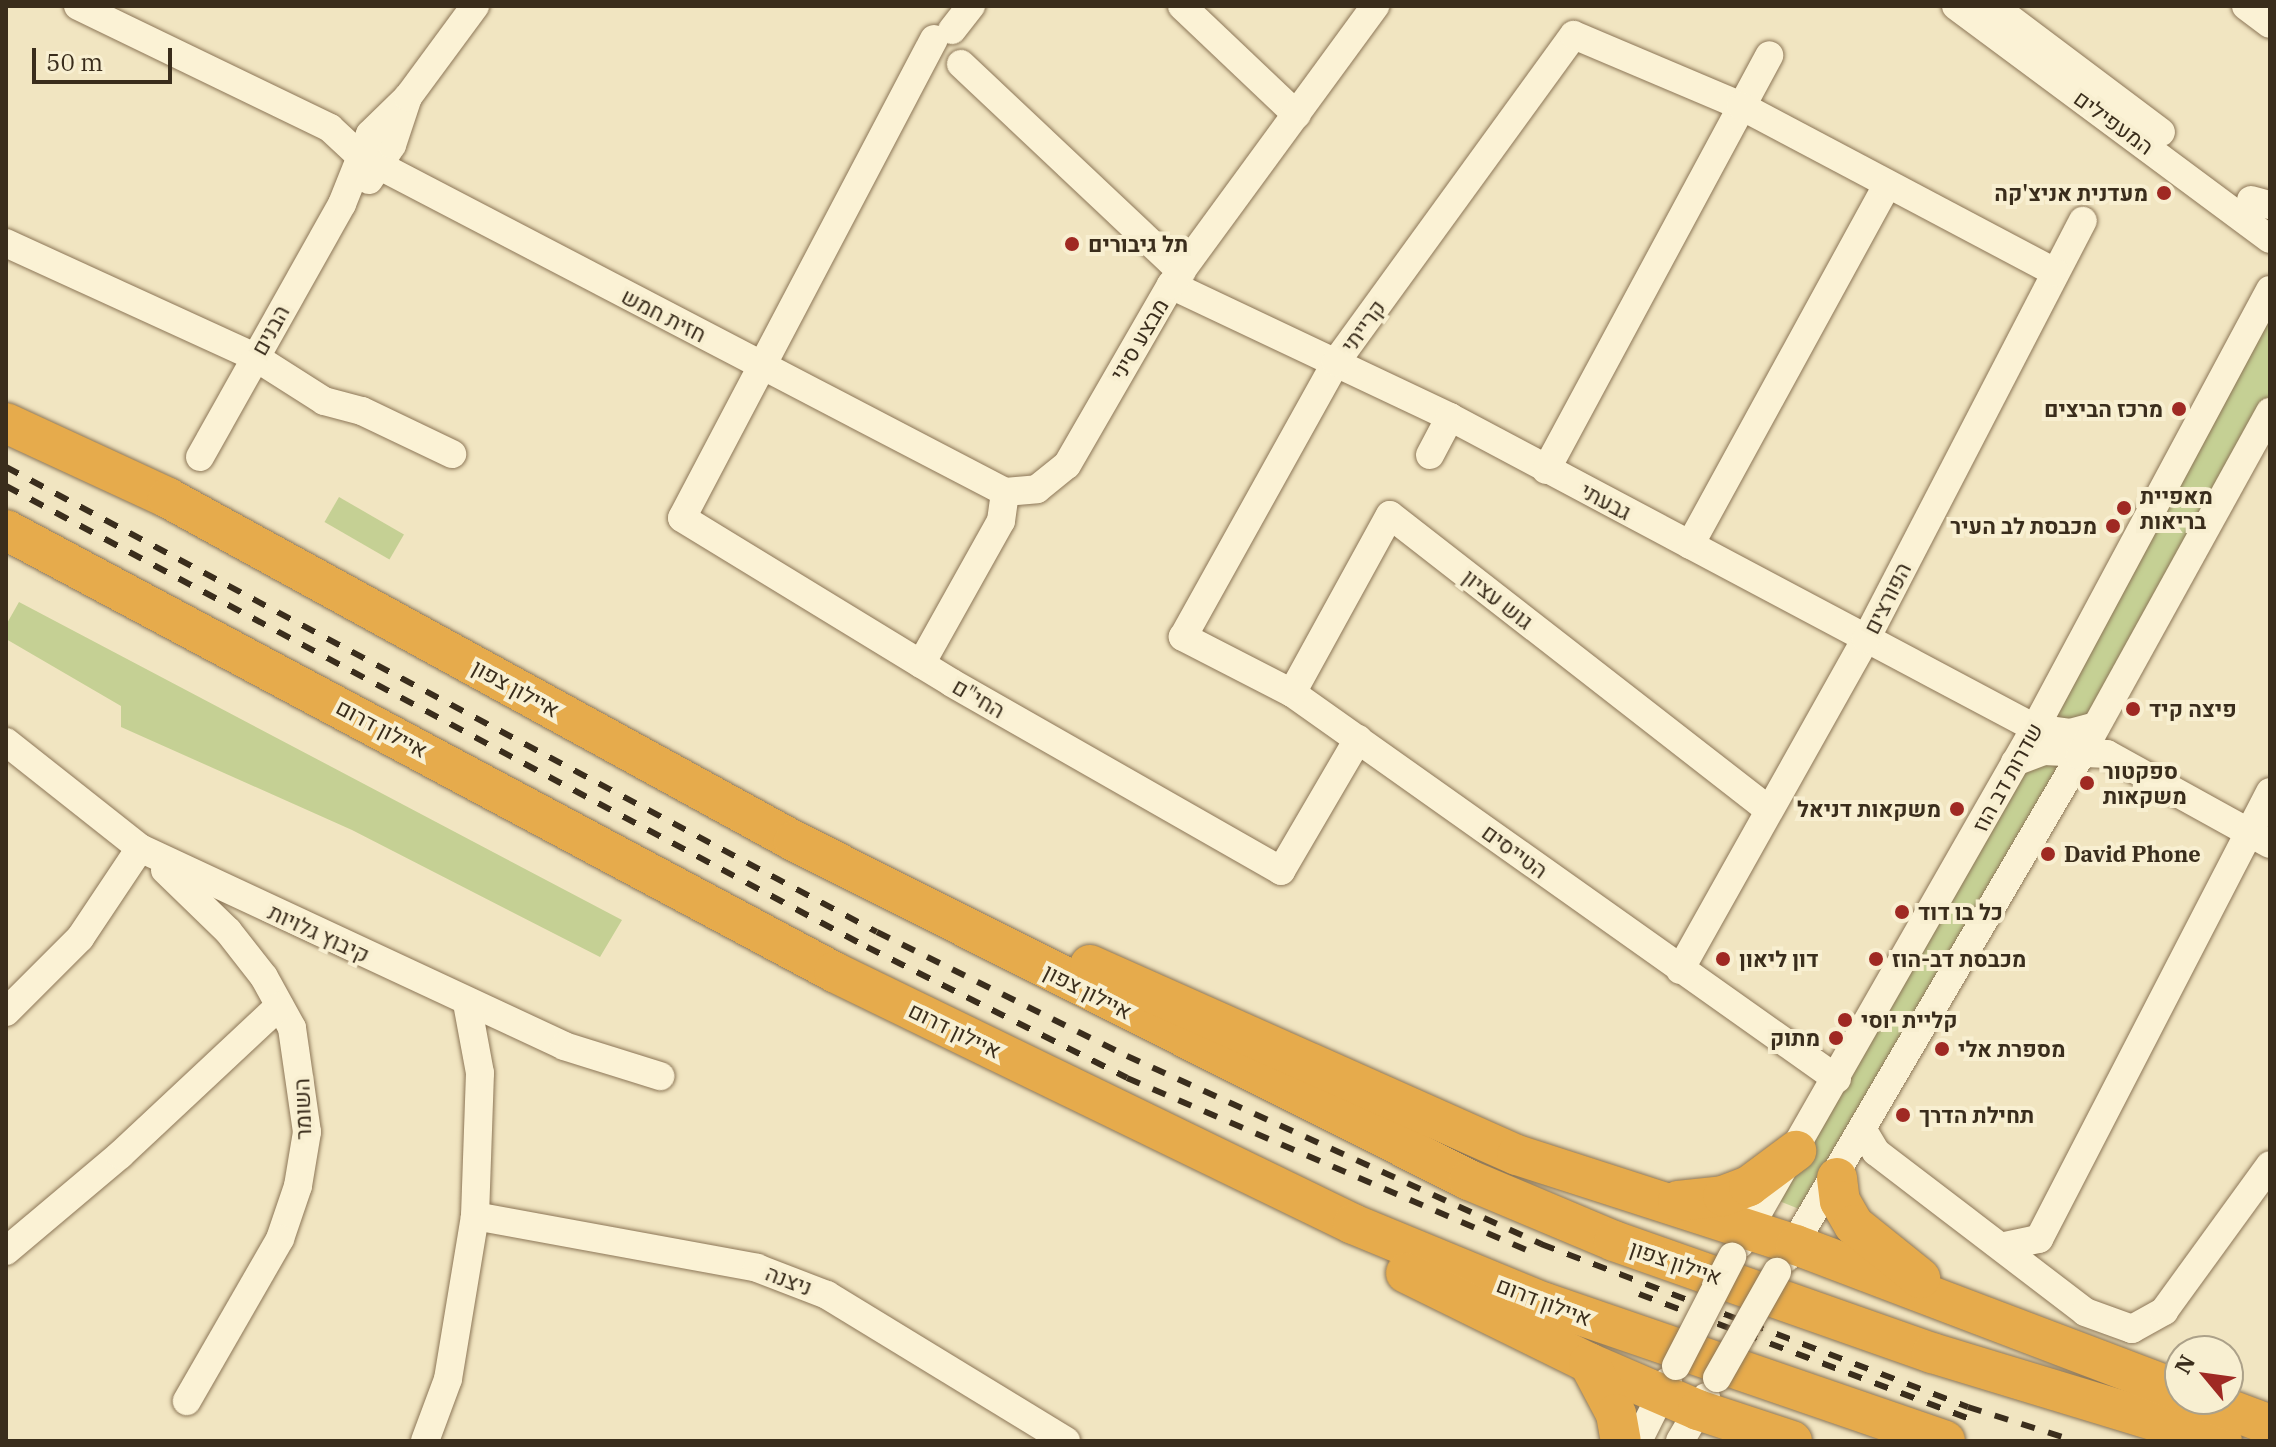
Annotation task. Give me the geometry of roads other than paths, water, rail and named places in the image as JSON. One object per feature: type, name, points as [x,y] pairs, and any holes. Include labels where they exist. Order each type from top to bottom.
[{"type":"highway","name":"איילון צפון","points":[[6,423],[168,498],[794,841],[1469,1180],[1614,1241],[1932,1353],[2222,1441]]},
{"type":"highway","name":"איילון דרום","points":[[6,530],[834,972],[1440,1261],[1945,1441]]},
{"type":"highway","points":[[794,841],[1190,1007],[1517,1155],[1656,1201],[1741,1242],[1965,1311],[2164,1385]]},
{"type":"highway","points":[[834,972],[1016,1089],[1589,1363],[1668,1380],[1698,1410],[1792,1441]]},
{"type":"highway","points":[[1656,1201],[1723,1196],[1749,1186],[1796,1151]]},
{"type":"highway","points":[[1857,1154],[1840,1201],[1868,1240],[1965,1311]]},
{"type":"highway","points":[[1589,1363],[1616,1414],[1621,1441]]},
{"type":"highway","points":[[2243,1415],[2270,1425]]},
{"type":"street","name":"חזית חמש","points":[[78,6],[376,150],[763,366],[1005,492]]},
{"type":"street","name":"הבנים","points":[[200,457],[342,204],[408,97],[475,6]]},
{"type":"street","points":[[763,366],[943,34],[971,6]]},
{"type":"street","points":[[1182,6],[1297,115]]},
{"type":"street","name":"מבצע סיני","points":[[1005,492],[1037,489],[1067,465],[1176,279],[1375,6]]},
{"type":"street","name":"המעפילים","points":[[1956,6],[2270,239]]},
{"type":"street","name":"המעפילים","points":[[1993,6],[2264,207]]},
{"type":"street","points":[[2246,6],[2270,24]]},
{"type":"street","name":"קרייתי","points":[[1183,637],[1336,362],[1574,35],[1741,106]]},
{"type":"street","points":[[1546,470],[1769,55]]},
{"type":"street","name":"גבעתי","points":[[961,64],[1176,279],[1450,417],[2035,728]]},
{"type":"street","points":[[1741,106],[2055,272]]},
{"type":"street","points":[[1690,545],[1887,185]]},
{"type":"street","name":"הפורצים","points":[[1680,970],[1767,809],[1866,639],[2083,221]]},
{"type":"street","points":[[6,243],[255,357],[324,401],[362,411],[452,454]]},
{"type":"street","name":"שדרות דב הוז","points":[[1638,1441],[1741,1242],[1796,1151],[2035,728],[2270,290]]},
{"type":"street","name":"החי\"ם","points":[[763,366],[682,518],[921,664],[1281,871],[1358,739]]},
{"type":"street","points":[[1698,1410],[1786,1258],[1857,1154],[2094,755],[2096,726],[2270,412]]},
{"type":"street","points":[[1430,455],[1450,417]]},
{"type":"street","points":[[921,664],[1001,521],[1005,492]]},
{"type":"street","name":"גוש עציון","points":[[1292,693],[1390,515],[1767,809]]},
{"type":"street","name":"הטייסים","points":[[1183,637],[1292,693],[1837,1079]]},
{"type":"street","points":[[2035,728],[2070,733],[2096,726]]},
{"type":"street","name":"קיבוץ גלויות","points":[[6,742],[140,848],[564,1046],[660,1076]]},
{"type":"street","points":[[2015,762],[2044,751],[2094,755],[2259,838]]},
{"type":"street","points":[[2035,1272],[2039,1239],[2259,838],[2270,792]]},
{"type":"street","points":[[6,1011],[80,938],[140,848]]},
{"type":"street","name":"השומר","points":[[140,848],[228,931],[292,1028],[304,1080],[307,1132],[298,1186],[280,1239],[187,1401]]},
{"type":"street","points":[[425,1441],[448,1379],[475,1216],[480,1073],[467,1003]]},
{"type":"street","points":[[6,1251],[120,1155],[279,1006]]},
{"type":"street","points":[[1857,1154],[2005,1246],[2085,1312],[2132,1329],[2164,1311],[2270,1165]]},
{"type":"street","name":"ניצנה","points":[[475,1216],[757,1268],[827,1295],[1066,1441]]},
{"type":"street","points":[[2005,1246],[2039,1239]]},
{"type":"railway","points":[[6,467],[877,932],[1127,1056],[1541,1244],[1968,1407],[2075,1441]]},
{"type":"railway","points":[[6,486],[867,947],[1127,1078],[1527,1250]]},
{"type":"railway","points":[[1639,1294],[1975,1421]]},
{"type":"place","name":"מעדנית אניצ'קה","points":[[2164,193]]},
{"type":"place","name":"תל גיבורים","points":[[1072,244]]},
{"type":"place","name":"מרכז הביצים","points":[[2179,409]]},
{"type":"place","name":"מאפיית בריאות","points":[[2124,508]]},
{"type":"place","name":"מכבסת לב העיר","points":[[2113,526]]},
{"type":"place","name":"פיצה קיד","points":[[2133,709]]},
{"type":"place","name":"ספקטור משקאות","points":[[2087,783]]},
{"type":"place","name":"משקאות דניאל","points":[[1957,809]]},
{"type":"place","name":"David Phone","points":[[2048,854]]},
{"type":"place","name":"כל בו דוד","points":[[1902,912]]},
{"type":"place","name":"דון ליאון","points":[[1723,959]]},
{"type":"place","name":"מכבסת דב-הוז","points":[[1876,959]]},
{"type":"place","name":"קליית יוסי","points":[[1845,1020]]},
{"type":"place","name":"מתוק","points":[[1836,1038]]},
{"type":"place","name":"מספרת אלי","points":[[1942,1049]]},
{"type":"place","name":"תחילת הדרך","points":[[1903,1115]]}]
